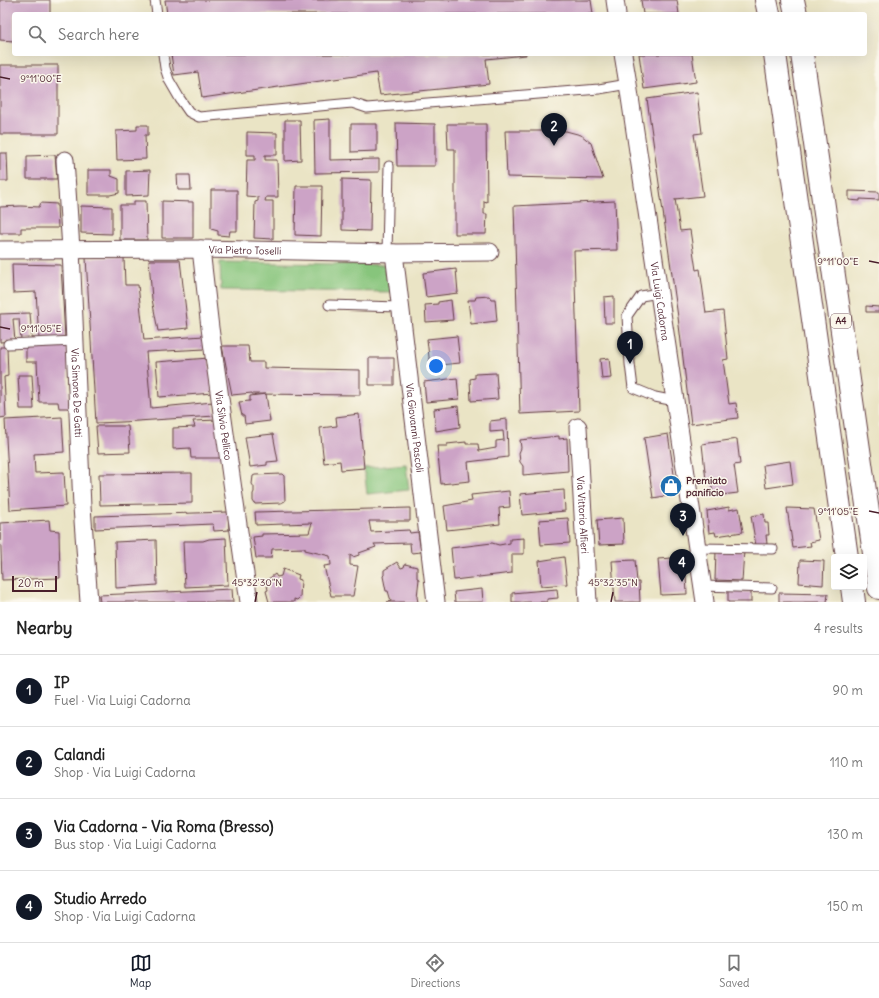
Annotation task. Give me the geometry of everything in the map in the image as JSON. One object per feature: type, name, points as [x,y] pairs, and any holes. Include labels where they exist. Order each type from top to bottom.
[{"type":"highway","points":[[766,0],[769,12]]},
{"type":"highway","points":[[793,0],[796,12]]},
{"type":"highway","points":[[775,56],[847,554]]},
{"type":"highway","name":"A4","points":[[802,56],[879,588]]},
{"type":"highway","points":[[852,590],[854,602]]},
{"type":"street","points":[[615,0],[617,12]]},
{"type":"street","name":"Via Luigi Cadorna","points":[[623,56],[704,594]]},
{"type":"street","name":"Via Simone De Gatti","points":[[65,160],[71,249],[82,508],[89,602]]},
{"type":"street","name":"Via Pietro Toselli","points":[[0,250],[201,249],[391,253],[490,252]]},
{"type":"street","name":"Via Silvio Pellico","points":[[201,249],[210,328],[249,602]]},
{"type":"street","name":"Via Giovanni Pascoli","points":[[391,253],[400,307],[436,602]]},
{"type":"street","name":"Via Vittorio Alfieri","points":[[578,427],[588,602]]},
{"type":"lane","points":[[155,0],[157,12]]},
{"type":"lane","points":[[163,56],[169,80],[189,112],[199,117],[352,103],[367,108],[599,89],[628,84]]},
{"type":"lane","points":[[389,166],[391,253]]},
{"type":"lane","points":[[659,293],[641,296],[627,316],[633,388],[655,397],[675,400]]},
{"type":"lane","points":[[329,305],[400,307]]},
{"type":"lane","points":[[8,344],[75,341]]},
{"type":"lane","points":[[696,548],[773,549]]},
{"type":"lane","name":"Via Luigi Cadorna","points":[[704,594],[772,588]]},
{"type":"green space","points":[[220,262],[391,265],[393,292],[221,290]]},
{"type":"green space","points":[[406,464],[409,490],[367,494],[364,468]]},
{"type":"building","points":[[0,0],[50,0],[50,12],[12,12],[12,41],[0,40]]},
{"type":"building","points":[[165,0],[591,0],[593,12],[167,12]]},
{"type":"building","points":[[641,0],[677,0],[679,12],[643,12]]},
{"type":"building","points":[[171,56],[516,56],[486,59],[489,84],[380,95],[376,73],[202,98],[198,72],[174,75]]},
{"type":"building","points":[[639,56],[692,56],[696,82],[644,89]]},
{"type":"building","points":[[0,65],[58,65],[58,134],[0,134]]},
{"type":"building","points":[[697,92],[702,133],[694,134],[703,196],[675,199],[680,231],[690,230],[696,270],[700,269],[706,313],[723,311],[728,359],[723,360],[729,404],[736,403],[738,418],[691,424],[678,317],[647,99]]},
{"type":"building","points":[[330,119],[330,160],[379,159],[379,172],[315,173],[314,120]]},
{"type":"building","points":[[285,120],[300,120],[301,160],[285,161]]},
{"type":"building","points":[[396,123],[435,124],[435,166],[397,166]]},
{"type":"building","points":[[351,124],[377,124],[377,151],[351,152]]},
{"type":"building","points":[[447,124],[486,124],[487,202],[484,201],[484,214],[487,214],[486,234],[455,234],[455,149],[448,149]]},
{"type":"building","points":[[137,125],[148,125],[148,135],[145,135],[146,159],[117,160],[116,131],[137,130]]},
{"type":"building","points":[[505,131],[566,131],[581,135],[591,143],[603,179],[507,177]]},
{"type":"building","points":[[247,132],[277,133],[277,155],[265,155],[265,160],[277,160],[278,197],[266,197],[265,201],[273,201],[273,239],[254,238],[255,202],[258,201],[258,197],[246,196],[247,160],[255,160],[255,155],[247,155]]},
{"type":"building","points":[[0,153],[7,153],[8,181],[0,181]]},
{"type":"building","points":[[55,155],[57,179],[27,179],[27,156]]},
{"type":"building","points":[[88,170],[111,170],[111,176],[119,179],[119,193],[110,195],[88,195]]},
{"type":"building","points":[[150,170],[149,195],[126,196],[126,171]]},
{"type":"building","points":[[177,175],[190,175],[191,190],[178,190]]},
{"type":"building","points":[[342,179],[371,180],[370,231],[342,230]]},
{"type":"building","points":[[296,186],[322,186],[321,236],[295,235]]},
{"type":"building","points":[[211,190],[237,190],[237,231],[230,231],[229,236],[218,235],[218,231],[211,229]]},
{"type":"building","points":[[849,191],[879,192],[879,200],[849,200]]},
{"type":"building","points":[[134,201],[146,201],[147,240],[120,240],[120,205],[134,205]]},
{"type":"building","points":[[162,201],[193,202],[193,238],[162,238]]},
{"type":"building","points":[[615,201],[617,250],[574,251],[579,411],[520,414],[514,206]]},
{"type":"building","points":[[41,203],[57,204],[58,228],[21,228],[21,233],[0,233],[0,207],[39,207]]},
{"type":"building","points":[[81,206],[112,207],[112,234],[81,233]]},
{"type":"building","points":[[86,258],[124,258],[125,285],[138,285],[144,340],[204,336],[205,349],[146,352],[151,408],[213,402],[215,416],[96,423]]},
{"type":"building","points":[[149,260],[180,260],[188,328],[158,331],[152,299]]},
{"type":"building","points":[[12,264],[61,265],[65,338],[39,339],[36,292],[13,293]]},
{"type":"building","points":[[456,269],[458,293],[426,297],[423,273]]},
{"type":"building","points":[[489,296],[491,299],[495,299],[497,321],[471,324],[468,300],[475,300],[476,297]]},
{"type":"building","points":[[614,296],[614,323],[605,323],[604,297]]},
{"type":"building","points":[[451,300],[453,320],[426,322],[425,305],[438,304],[438,302]]},
{"type":"building","points":[[866,306],[879,307],[879,312],[866,312]]},
{"type":"building","points":[[30,313],[32,339],[21,339],[19,319],[13,319],[15,341],[0,342],[0,314]]},
{"type":"building","points":[[457,336],[460,363],[430,366],[427,339]]},
{"type":"building","points":[[67,343],[69,408],[59,408],[58,402],[39,402],[37,362],[26,362],[26,345]]},
{"type":"building","points":[[222,346],[248,346],[250,362],[264,362],[264,368],[360,370],[360,395],[252,393],[232,395]]},
{"type":"building","points":[[0,347],[7,347],[8,376],[4,377],[6,417],[0,418]]},
{"type":"building","points":[[209,358],[213,393],[159,397],[156,362]]},
{"type":"building","points":[[369,358],[394,358],[394,385],[369,385]]},
{"type":"building","points":[[609,358],[611,378],[602,379],[600,359]]},
{"type":"building","points":[[496,373],[498,399],[471,401],[470,379],[475,378],[475,374]]},
{"type":"building","points":[[18,375],[32,375],[34,409],[20,409]]},
{"type":"building","points":[[457,378],[459,399],[426,402],[424,382]]},
{"type":"building","points":[[266,394],[270,421],[245,424],[239,402],[250,401],[250,396]]},
{"type":"building","points":[[458,406],[460,427],[436,431],[434,409]]},
{"type":"building","points":[[359,414],[364,468],[341,470],[340,461],[324,463],[320,428],[337,426],[336,417]]},
{"type":"building","points":[[62,417],[64,452],[34,454],[35,473],[64,472],[66,506],[10,510],[5,420]]},
{"type":"building","points":[[507,419],[508,457],[468,462],[470,481],[441,484],[437,446],[447,446],[447,444],[466,442],[466,444],[478,444],[479,451],[496,448],[496,441],[504,440],[503,431],[490,432],[490,421]]},
{"type":"building","points":[[218,420],[222,458],[191,458],[190,448],[173,449],[173,428],[195,427],[193,421]]},
{"type":"building","points":[[96,426],[128,426],[130,452],[98,453]]},
{"type":"building","points":[[273,434],[278,461],[267,462],[267,465],[250,467],[245,437]]},
{"type":"building","points":[[668,434],[677,494],[653,498],[644,438]]},
{"type":"building","points":[[559,436],[559,439],[567,438],[568,471],[523,475],[523,466],[520,462],[519,453],[521,448],[520,440]]},
{"type":"building","points":[[737,439],[740,464],[734,465],[738,493],[713,496],[711,480],[706,480],[702,444]]},
{"type":"building","points":[[790,461],[793,484],[766,488],[763,465]]},
{"type":"building","points":[[192,473],[192,503],[100,505],[99,474]]},
{"type":"building","points":[[282,474],[284,476],[285,501],[281,503],[255,504],[253,501],[253,476]]},
{"type":"building","points":[[564,490],[565,511],[522,515],[520,494]]},
{"type":"building","points":[[509,491],[510,507],[499,508],[500,524],[447,530],[444,506],[472,501],[471,495]]},
{"type":"building","points":[[729,507],[729,510],[739,508],[743,532],[716,536],[715,532],[709,533],[707,511]]},
{"type":"building","points":[[410,508],[410,521],[369,521],[371,532],[409,530],[410,533],[418,532],[421,552],[411,553],[410,543],[374,544],[376,547],[359,553],[359,555],[353,557],[350,555],[350,565],[358,566],[353,596],[331,596],[324,566],[331,565],[330,556],[305,550],[305,548],[272,549],[271,558],[256,558],[253,537],[262,536],[262,534],[309,533],[312,523],[256,525],[255,512]]},
{"type":"building","points":[[787,508],[814,509],[819,540],[810,542],[811,546],[793,548]]},
{"type":"building","points":[[228,512],[229,530],[214,531],[213,524],[95,529],[95,516]]},
{"type":"building","points":[[764,514],[765,523],[768,523],[769,535],[766,535],[767,544],[756,546],[751,516]]},
{"type":"building","points":[[568,518],[570,543],[541,545],[539,520]]},
{"type":"building","points":[[623,518],[624,544],[599,545],[597,520]]},
{"type":"building","points":[[49,520],[50,530],[59,531],[60,578],[2,580],[0,523]]},
{"type":"building","points":[[226,538],[228,585],[185,587],[183,541],[203,541],[209,539]]},
{"type":"building","points":[[524,538],[524,554],[512,554],[512,573],[454,580],[451,548],[492,543],[499,545],[510,543],[510,539]]},
{"type":"building","points":[[156,540],[157,585],[116,588],[115,542]]},
{"type":"building","points":[[716,551],[744,551],[742,581],[715,580]]},
{"type":"building","points":[[564,557],[567,584],[541,586],[539,561]]},
{"type":"building","points":[[685,557],[687,594],[661,595],[658,559]]},
{"type":"building","points":[[635,560],[637,582],[639,582],[640,602],[615,602],[612,561]]},
{"type":"building","points":[[800,560],[824,561],[823,585],[799,583]]},
{"type":"building","points":[[397,562],[401,568],[404,567],[405,564],[417,567],[417,578],[419,579],[417,597],[418,602],[387,602],[391,601],[388,591],[386,591],[383,576],[384,570]]},
{"type":"building","points":[[283,569],[299,575],[298,579],[301,580],[300,597],[297,600],[294,599],[294,602],[269,602],[266,591],[268,590],[266,581],[275,574],[277,577],[281,576]]},
{"type":"building","points":[[232,589],[233,602],[100,602],[99,595]]},
{"type":"building","points":[[482,589],[483,602],[455,602],[454,592]]},
{"type":"building","points":[[557,589],[558,598],[547,599],[547,602],[512,602],[512,593]]},
{"type":"building","points":[[728,591],[751,592],[751,602],[728,602]]},
{"type":"building","points":[[779,593],[828,594],[827,602],[779,602]]},
{"type":"place","name":"Calandi","points":[[554,146]]},
{"type":"place","name":"IP","points":[[630,364]]},
{"type":"place","name":"Premiato panificio","points":[[671,486]]},
{"type":"place","name":"Via Cadorna - Via Roma (Bresso)","points":[[683,536]]},
{"type":"place","name":"Studio Arredo","points":[[682,582]]}]
